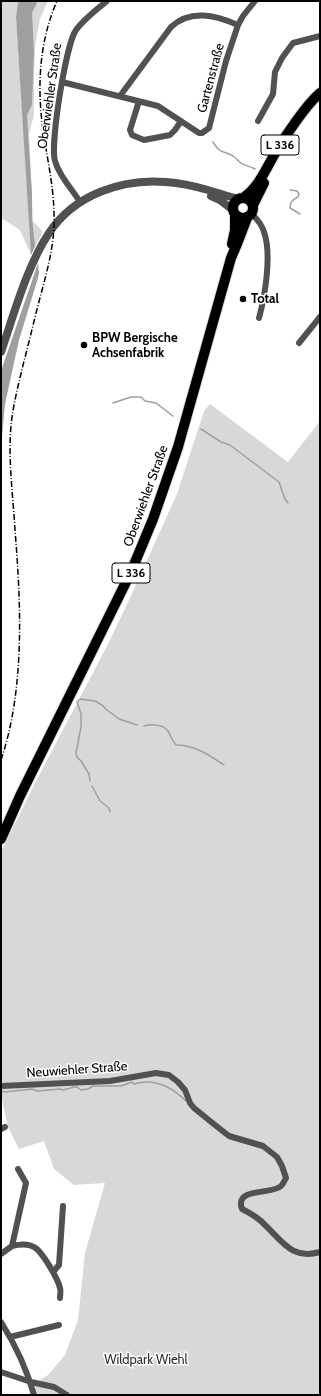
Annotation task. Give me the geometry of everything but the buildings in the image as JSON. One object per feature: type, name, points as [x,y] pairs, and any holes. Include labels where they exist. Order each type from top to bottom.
[{"type":"main road","name":"L 336","points":[[241,198],[255,188],[287,135],[308,106],[320,94]]},
{"type":"main road","name":"Oberwiehler Straße","points":[[230,258],[251,212],[283,150],[320,100]]},
{"type":"main road","points":[[241,198],[249,200],[251,212],[241,218],[234,212],[234,204],[241,198]]},
{"type":"main road","name":"Oberwiehler Straße","points":[[1,839],[70,693],[131,572],[153,519],[178,447],[230,258],[235,230],[234,212]]},
{"type":"street","name":"Oberwiehler Straße","points":[[80,202],[59,171],[53,152],[62,82],[70,41],[75,31],[84,20],[107,1]]},
{"type":"street","name":"Gartenstraße","points":[[62,82],[158,106],[198,133],[202,133],[208,128],[226,61],[238,25],[255,1]]},
{"type":"street","points":[[120,96],[171,27],[178,20],[191,15],[221,18],[238,25]]},
{"type":"street","points":[[258,121],[273,94],[275,72],[282,58],[293,43],[320,36]]},
{"type":"street","points":[[139,101],[130,130],[132,135],[144,140],[170,135],[176,130],[181,121]]},
{"type":"street","points":[[1,352],[37,254],[54,226],[80,202],[114,186],[130,183],[166,182],[184,184],[241,198]]},
{"type":"street","points":[[196,188],[220,200],[234,212]]},
{"type":"street","points":[[251,212],[260,223],[266,239],[266,276],[264,297],[259,318]]},
{"type":"street","points":[[299,343],[320,317]]},
{"type":"street","name":"Neuwiehler Straße","points":[[1,1086],[110,1081],[156,1073],[169,1076],[178,1082],[185,1090],[190,1103],[194,1108],[229,1136],[263,1146],[277,1157],[280,1162],[286,1178],[281,1187],[272,1191],[246,1195],[242,1198],[242,1209],[264,1224],[288,1248],[300,1254],[313,1254],[320,1252]]},
{"type":"street","points":[[12,1246],[26,1183],[18,1169]]},
{"type":"street","points":[[53,1272],[58,1265],[63,1206]]},
{"type":"street","points":[[1,1254],[12,1246],[23,1244],[38,1249],[53,1272],[60,1288],[60,1298]]},
{"type":"street","points":[[1,1322],[10,1337],[31,1382],[34,1395]]},
{"type":"street","points":[[10,1337],[59,1326]]},
{"type":"street","points":[[1,1372],[31,1382],[54,1387],[67,1395]]},
{"type":"green space","points":[[1,1],[18,1],[16,17],[22,106],[32,13],[38,1],[48,1],[40,19],[35,46],[34,115],[29,134],[33,221],[43,232],[31,255],[20,230],[1,218]]},
{"type":"green space","name":"Wildpark Wiehl","points":[[210,404],[288,462],[320,421],[320,1395],[35,1395],[35,1383],[48,1375],[65,1355],[78,1320],[85,1253],[105,1183],[74,1185],[54,1169],[44,1141],[19,1149],[8,1127],[1,1095],[1,852],[34,785],[106,648],[130,598],[177,494],[204,411]]},
{"type":"shaded area","points":[[18,1],[38,1],[32,13],[34,52],[32,105],[27,115],[32,218],[35,246],[31,255],[16,17]]},
{"type":"shaded area","points":[[38,263],[38,278],[19,340],[5,404],[1,448],[1,371]]},
{"type":"waterway","points":[[213,142],[220,151],[230,154],[243,164],[255,169]]},
{"type":"waterway","points":[[290,190],[297,191],[299,194],[298,197],[290,204],[290,208],[300,214]]},
{"type":"waterway","points":[[113,403],[131,397],[141,397],[145,401],[156,403],[173,416]]},
{"type":"waterway","points":[[201,429],[221,442],[230,445],[279,482],[288,503]]},
{"type":"waterway","points":[[90,781],[89,774],[77,757],[76,753],[81,727],[81,714],[77,702],[80,699],[95,701],[119,719],[137,725]]},
{"type":"waterway","points":[[144,726],[153,725],[163,727],[168,731],[176,745],[183,745],[196,749],[224,765]]},
{"type":"waterway","points":[[92,786],[100,801],[109,808],[110,812]]},
{"type":"waterway","points":[[1,1091],[5,1092],[32,1089],[37,1091],[63,1090],[74,1087],[81,1090],[88,1089],[93,1086],[121,1086],[132,1082],[134,1084],[149,1082],[169,1088],[186,1101]]},
{"type":"railway","points":[[1,760],[9,733],[18,676],[20,617],[10,465],[10,439],[16,394],[51,252],[54,226],[51,178],[41,114],[40,81],[46,32],[57,1]]},
{"type":"place","name":"Total","points":[[243,299]]},
{"type":"place","name":"BPW Bergische Achsenfabrik","points":[[84,345]]}]
